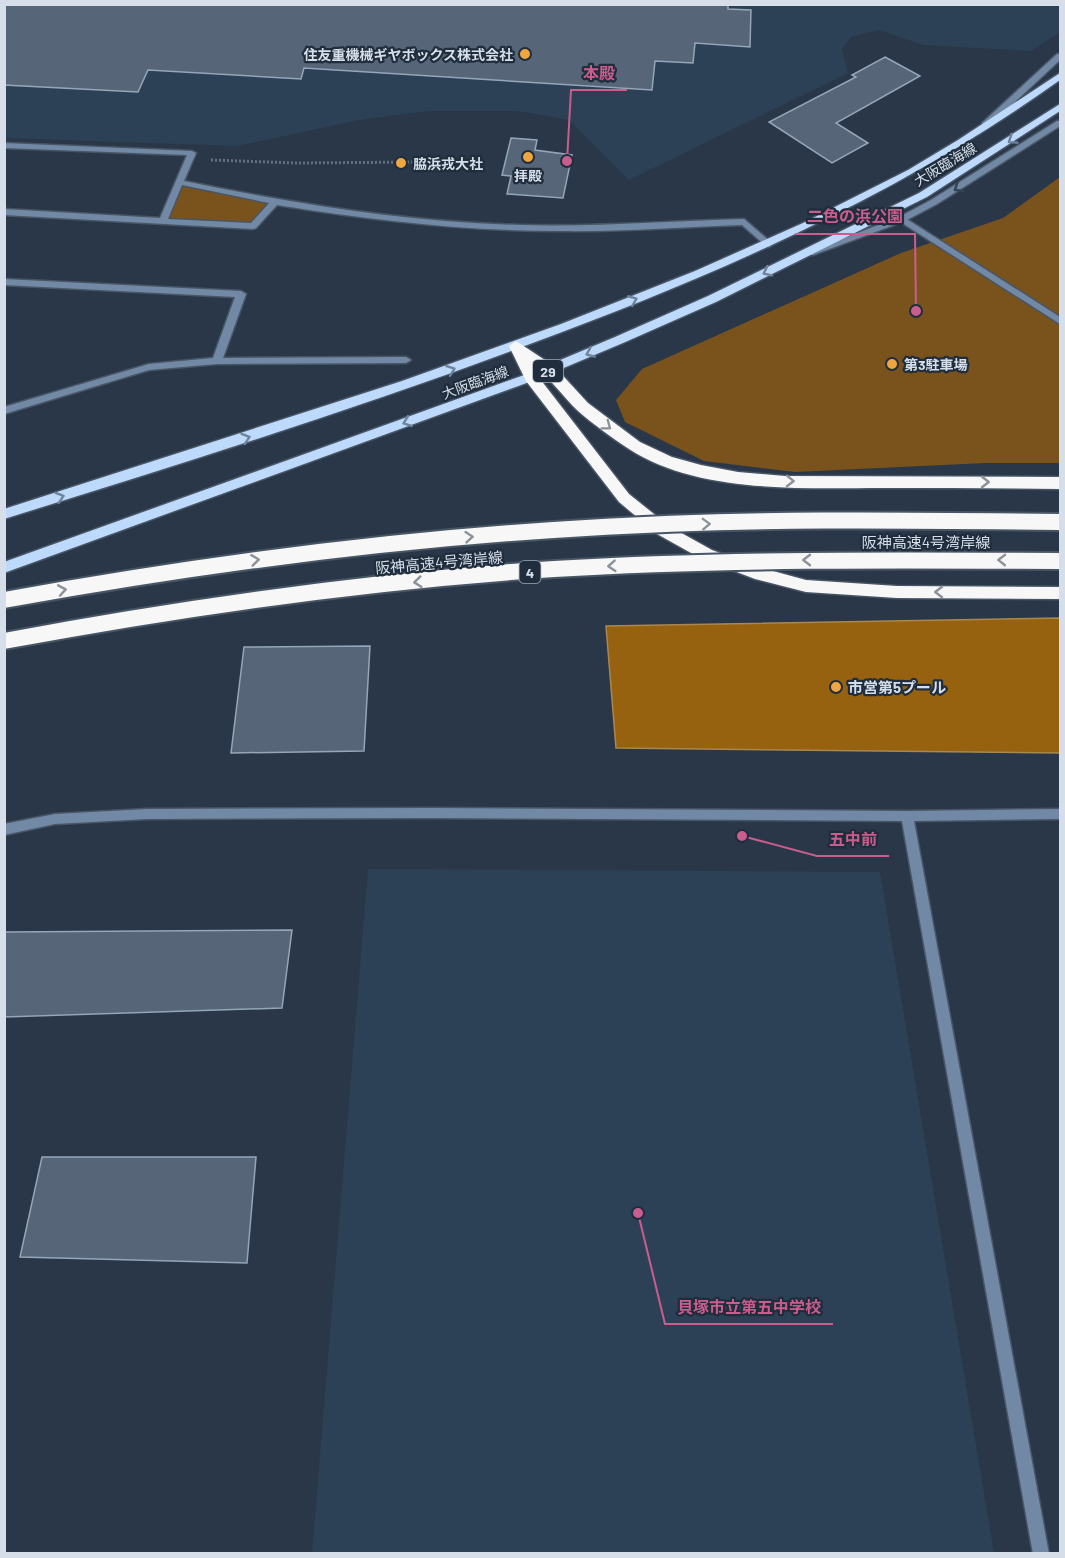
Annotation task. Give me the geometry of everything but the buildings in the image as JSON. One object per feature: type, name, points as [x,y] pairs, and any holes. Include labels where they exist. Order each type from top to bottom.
[{"type":"highway","points":[[516,346],[549,370],[583,407],[635,446],[667,461],[701,471],[738,478],[785,482],[1060,483]]},
{"type":"highway","points":[[516,346],[531,377],[624,498],[663,530],[706,554],[755,573],[806,586],[897,592],[1060,593]]},
{"type":"highway","name":"阪神高速4号湾岸線","points":[[4,600],[170,571],[314,552],[469,537],[620,527],[782,521],[1060,522]]},
{"type":"highway","name":"阪神高速4号湾岸線","points":[[4,641],[165,614],[299,595],[468,576],[627,565],[782,560],[1060,561]]},
{"type":"main road","name":"大阪臨海線","points":[[4,514],[399,389],[516,346],[769,244],[899,180],[973,136],[1060,76]]},
{"type":"main road","name":"大阪臨海線","points":[[4,568],[549,370],[702,303],[923,195],[998,149],[1060,107]]},
{"type":"street","points":[[973,136],[1060,56]]},
{"type":"street","points":[[792,260],[902,219],[934,202],[1060,123]]},
{"type":"street","points":[[4,145],[192,153],[163,221]]},
{"type":"street","points":[[179,182],[275,202],[365,217],[478,226],[602,228],[744,222],[769,244]]},
{"type":"street","points":[[4,212],[253,226],[275,202]]},
{"type":"street","points":[[902,219],[1060,321]]},
{"type":"street","points":[[4,282],[241,294],[217,361]]},
{"type":"street","points":[[4,411],[149,367],[217,361],[406,360]]},
{"type":"street","points":[[4,830],[55,819],[147,814],[907,816],[1060,814]]},
{"type":"street","points":[[907,816],[1041,1554]]},
{"type":"path","points":[[189,159],[295,164],[423,162]]},
{"type":"shaded area","points":[[5,5],[1060,5],[1060,32],[1031,51],[923,45],[879,30],[851,37],[842,49],[848,73],[629,180],[569,120],[518,111],[428,111],[359,120],[237,146],[5,138]]},
{"type":"shaded area","name":"第3駐車場","points":[[1060,177],[1060,463],[985,463],[795,472],[704,461],[625,422],[616,400],[642,369],[901,253],[1003,218]]},
{"type":"shaded area","points":[[181,185],[269,203],[250,223],[167,219]]},
{"type":"shaded area","name":"市営第5プール","points":[[1060,618],[1060,753],[616,748],[606,626]]},
{"type":"shaded area","points":[[368,869],[880,872],[994,1553],[312,1553]]},
{"type":"place","name":"住友重機械ギヤボックス株式会社","points":[[525,54]]},
{"type":"place","name":"拝殿","points":[[528,157]]},
{"type":"place","name":"本殿","points":[[567,161]]},
{"type":"place","name":"脇浜戎大社","points":[[401,163]]},
{"type":"place","name":"二色の浜公園","points":[[916,311]]},
{"type":"place","name":"第3駐車場","points":[[892,364]]},
{"type":"place","name":"市営第5プール","points":[[836,687]]},
{"type":"place","name":"五中前","points":[[742,836]]},
{"type":"place","name":"貝塚市立第五中学校","points":[[638,1213]]}]
